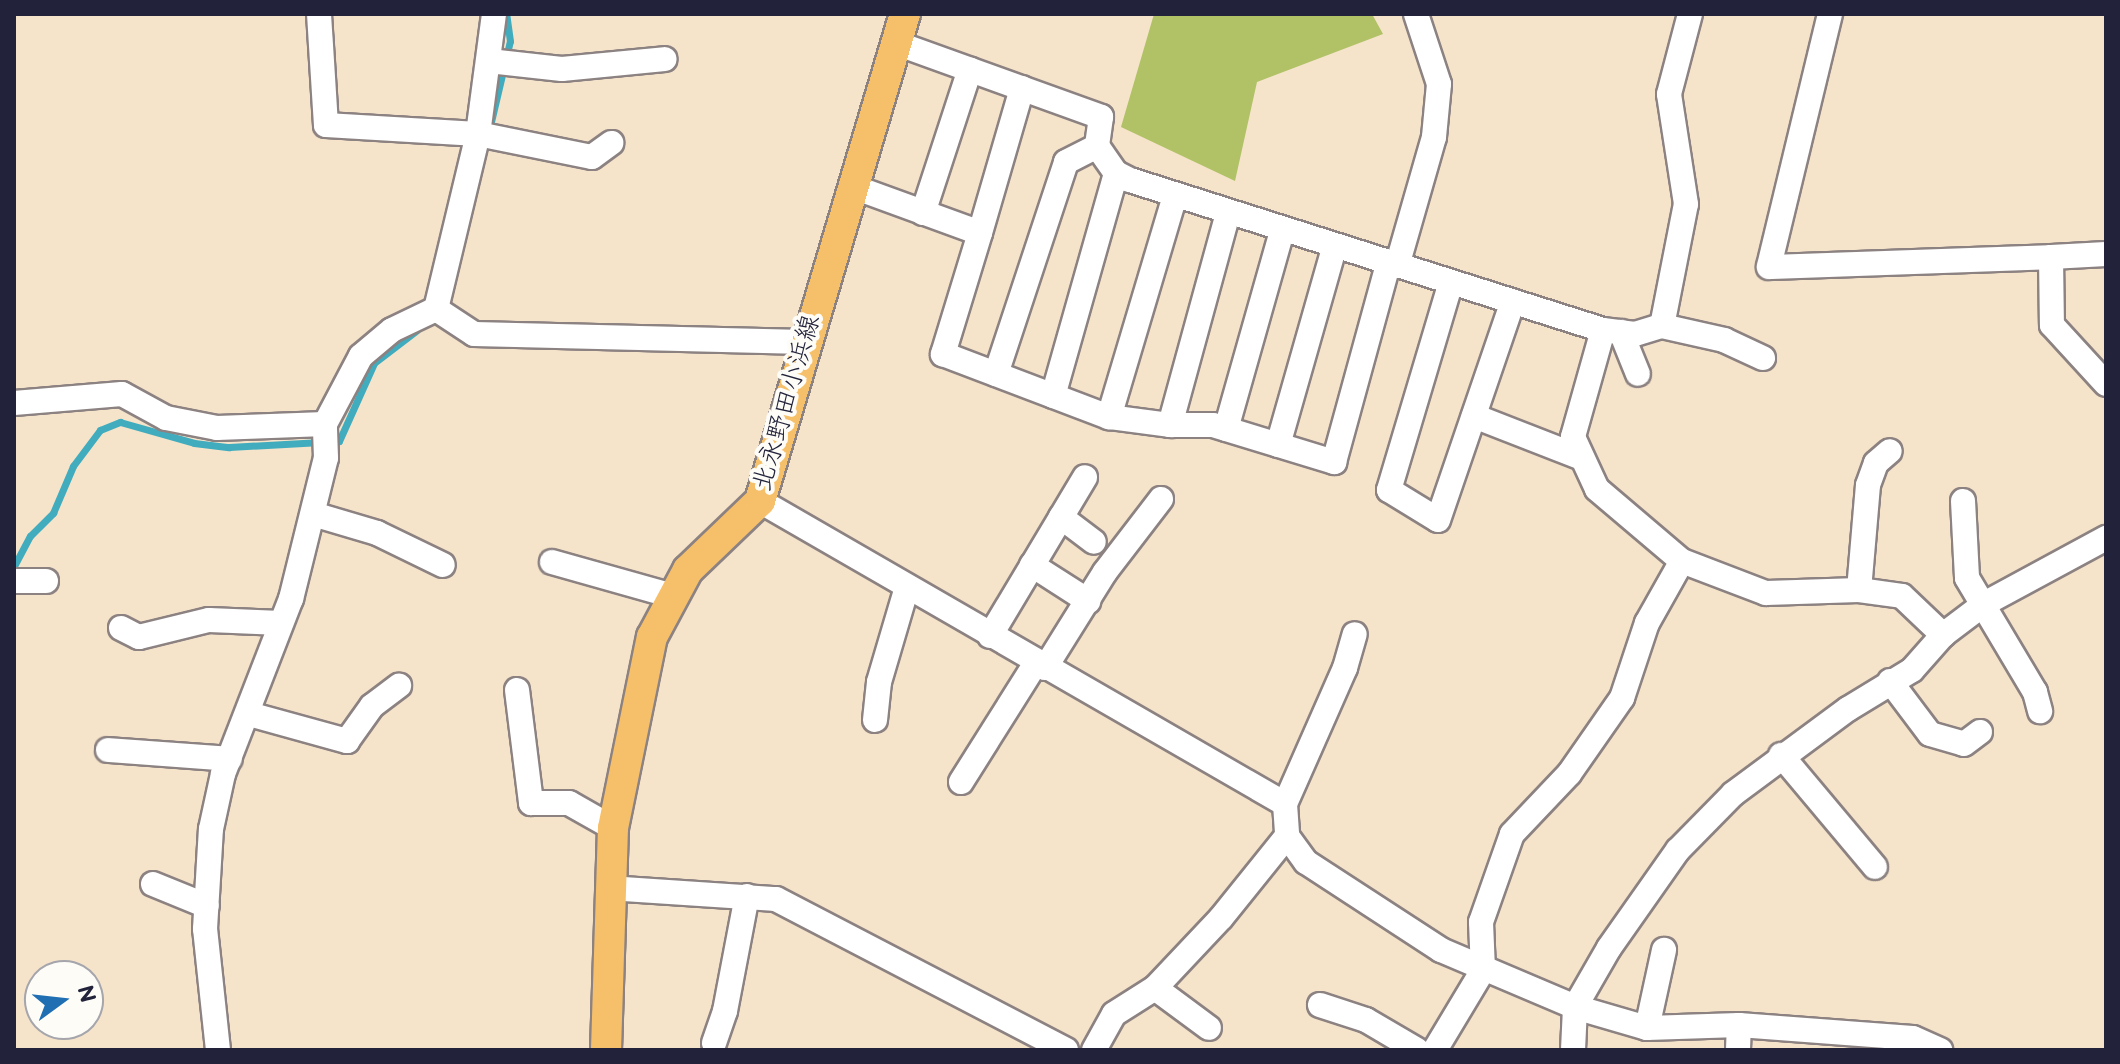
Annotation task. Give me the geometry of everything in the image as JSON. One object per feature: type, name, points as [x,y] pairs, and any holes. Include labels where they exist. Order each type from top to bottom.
[{"type":"main road","name":"北永野田小浜線","points":[[606,1050],[613,828],[652,637],[688,570],[760,501],[851,186],[905,14]]},
{"type":"street","points":[[319,14],[326,125],[478,134],[592,157],[611,143]]},
{"type":"street","points":[[436,309],[478,134],[494,14]]},
{"type":"street","points":[[1022,88],[943,354],[1109,417],[1226,429],[1334,462],[1436,124],[1439,84],[1416,14]]},
{"type":"street","points":[[1662,326],[1686,204],[1669,94],[1690,14]]},
{"type":"street","points":[[1830,14],[1769,267],[2106,254]]},
{"type":"street","points":[[896,43],[1101,117],[1097,146],[1116,173],[1175,195],[1334,248],[1612,331],[1662,326],[1724,340],[1763,358]]},
{"type":"street","points":[[490,61],[562,69],[665,59]]},
{"type":"street","points":[[923,213],[970,69]]},
{"type":"street","points":[[996,374],[1066,162],[1097,146]]},
{"type":"street","points":[[1053,396],[1116,173]]},
{"type":"street","points":[[851,186],[980,233]]},
{"type":"street","points":[[1109,417],[1175,195]]},
{"type":"street","points":[[1170,425],[1228,213]]},
{"type":"street","points":[[1226,429],[1282,231]]},
{"type":"street","points":[[1278,445],[1334,248]]},
{"type":"street","points":[[2051,257],[2052,325],[2106,384]]},
{"type":"street","points":[[1451,282],[1389,490],[1438,520],[1513,301]]},
{"type":"street","points":[[436,309],[474,334],[805,342]]},
{"type":"street","points":[[218,1050],[209,999],[207,906],[211,829],[230,759],[281,623],[313,514],[326,458],[325,424],[361,356],[392,330],[436,309]]},
{"type":"street","points":[[1612,331],[1638,374]]},
{"type":"street","points":[[1612,331],[1573,437],[1579,457],[1597,489],[1682,561],[1766,593],[1859,590],[1902,596],[1943,635]]},
{"type":"street","points":[[14,403],[122,394],[166,418],[217,428],[325,424]]},
{"type":"street","points":[[1474,416],[1579,457]]},
{"type":"street","points":[[1859,590],[1868,485],[1876,463],[1890,451]]},
{"type":"street","points":[[990,636],[1085,477]]},
{"type":"street","points":[[961,782],[1040,665],[1161,499]]},
{"type":"street","points":[[760,501],[1285,804]]},
{"type":"street","points":[[1963,501],[1967,578],[2035,692],[2040,711]]},
{"type":"street","points":[[313,514],[377,533],[443,565]]},
{"type":"street","points":[[1061,517],[1094,542]]},
{"type":"street","points":[[1573,1050],[1575,1007],[1609,948],[1678,850],[1733,794],[1781,755],[1890,681],[1912,670],[1943,635],[1984,604],[2106,538]]},
{"type":"street","points":[[1435,1050],[1483,970],[1481,922],[1512,834],[1569,774],[1622,698],[1647,623],[1682,561]]},
{"type":"street","points":[[552,562],[673,596]]},
{"type":"street","points":[[1032,565],[1088,601]]},
{"type":"street","points":[[14,581],[46,581]]},
{"type":"street","points":[[875,720],[879,682],[907,587]]},
{"type":"street","points":[[121,628],[139,637],[209,620],[281,623]]},
{"type":"street","points":[[1355,634],[1345,668],[1285,804],[1287,836],[1306,862],[1441,950],[1575,1007],[1647,1028],[1739,1025],[1913,1038],[1940,1050]]},
{"type":"street","points":[[1890,681],[1930,734],[1964,744],[1980,732]]},
{"type":"street","points":[[249,714],[347,741],[372,706],[399,686]]},
{"type":"street","points":[[517,690],[531,803],[569,803],[613,828]]},
{"type":"street","points":[[108,750],[230,759]]},
{"type":"street","points":[[1781,755],[1875,867]]},
{"type":"street","points":[[1100,1047],[1114,1014],[1155,988],[1221,918],[1287,836]]},
{"type":"street","points":[[153,884],[207,906]]},
{"type":"street","points":[[609,888],[776,899],[801,909],[1066,1050]]},
{"type":"street","points":[[714,1043],[725,1011],[747,896]]},
{"type":"street","points":[[1647,1028],[1664,950]]},
{"type":"street","points":[[1155,988],[1209,1028]]},
{"type":"street","points":[[1320,1005],[1366,1020],[1417,1050]]},
{"type":"street","points":[[1738,1050],[1739,1025]]},
{"type":"green space","points":[[1154,14],[1372,14],[1383,34],[1257,82],[1235,181],[1121,127]]},
{"type":"waterway","points":[[490,126],[510,41],[506,14]]},
{"type":"waterway","points":[[14,566],[30,536],[53,513],[73,466],[100,430],[120,422],[194,443],[229,447],[339,441],[374,363],[417,330]]}]
